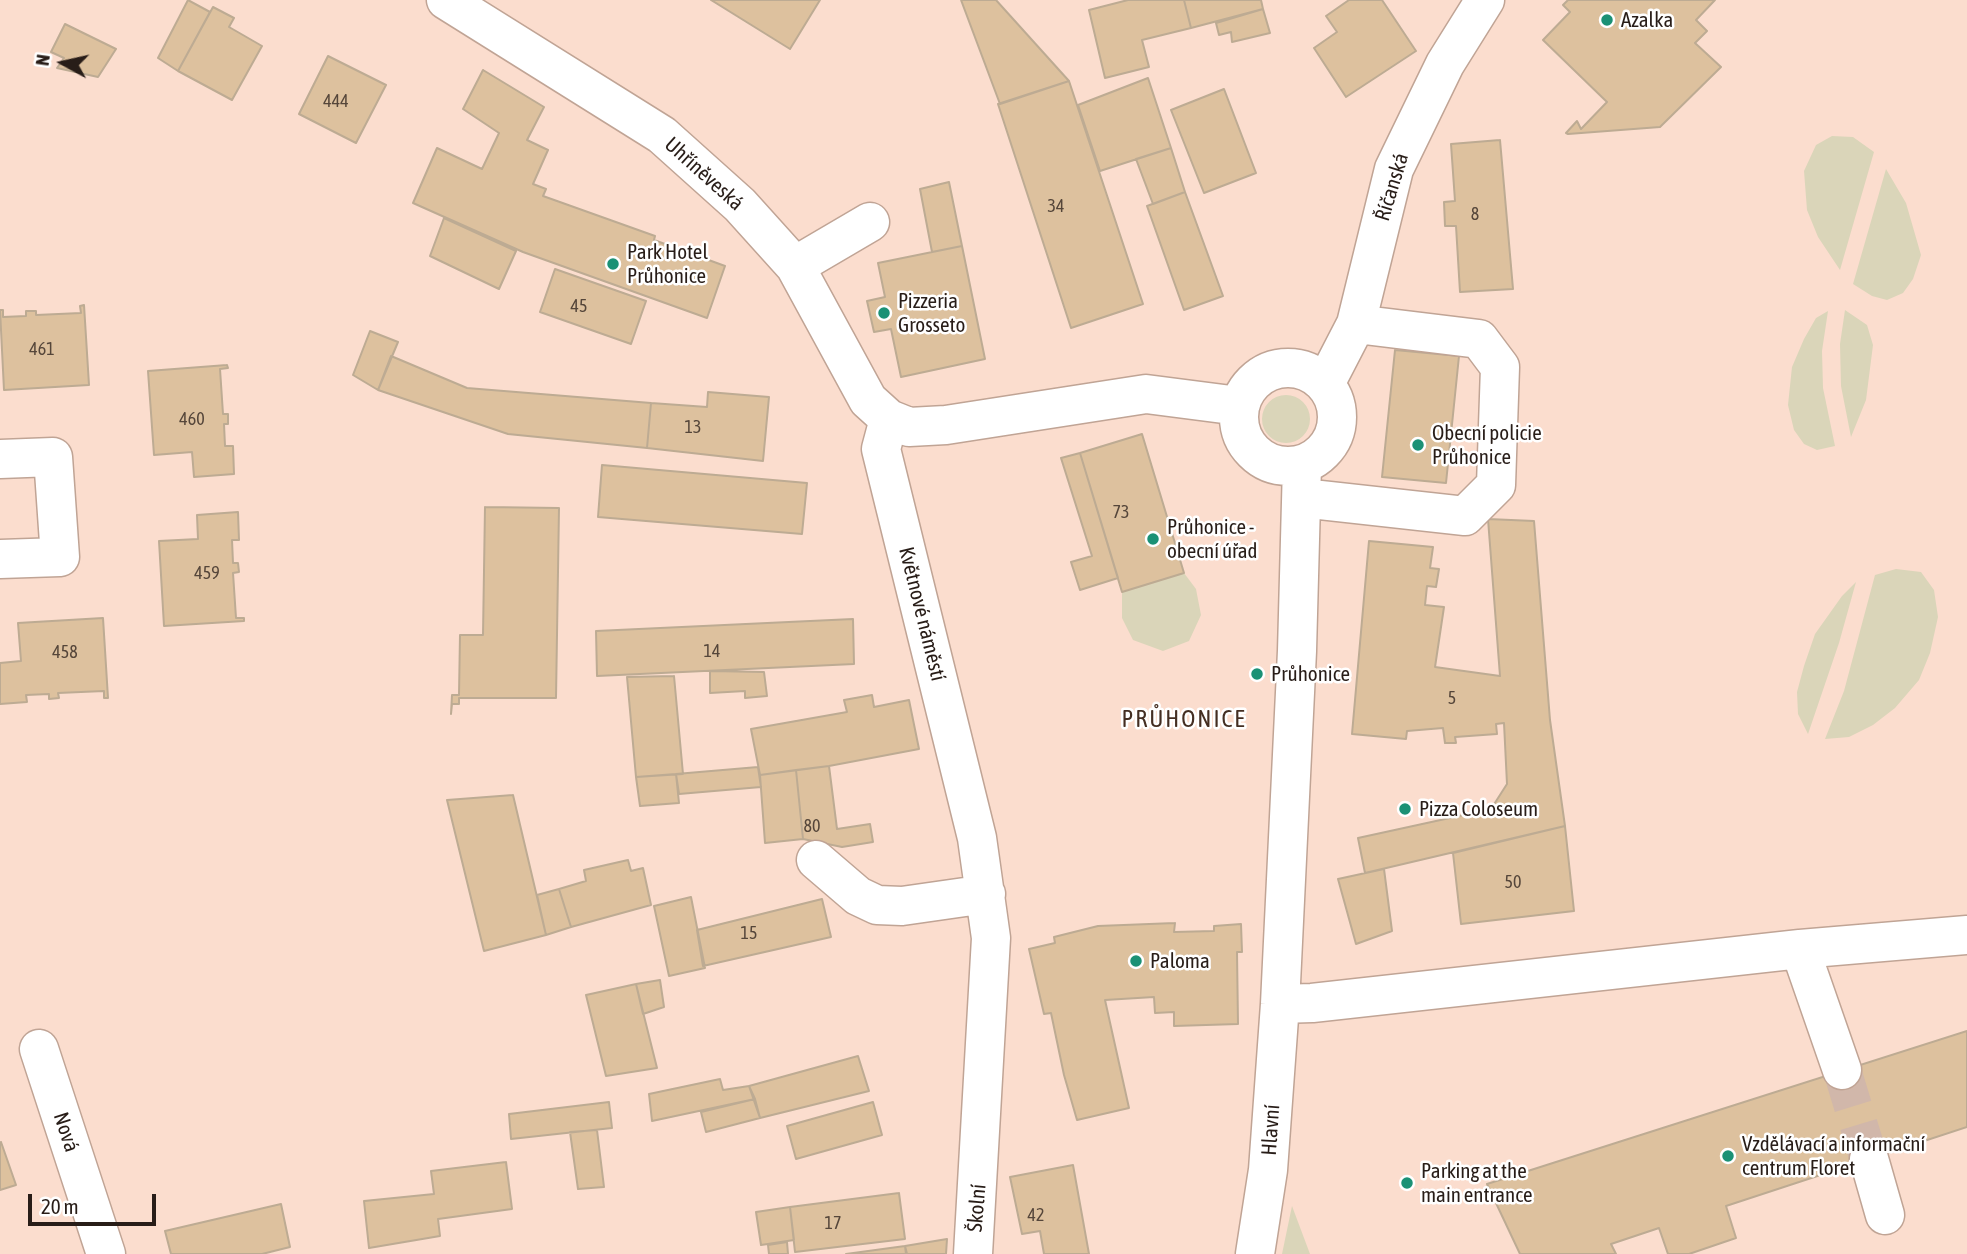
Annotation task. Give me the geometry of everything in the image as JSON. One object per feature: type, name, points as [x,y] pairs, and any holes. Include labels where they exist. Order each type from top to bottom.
[{"type":"street","name":"Uhříněveská","points":[[446,0],[662,135],[740,205],[795,266],[868,400],[889,419]]},
{"type":"street","name":"Říčanská","points":[[1325,384],[1356,324],[1394,169],[1445,64],[1485,0]]},
{"type":"street","points":[[795,266],[870,222]]},
{"type":"street","points":[[1356,324],[1479,339],[1500,367],[1496,485],[1465,516],[1302,481],[1257,456],[1245,443],[1238,423],[1240,406],[1249,387],[1261,376],[1279,369],[1295,369],[1311,373],[1325,384],[1333,397],[1336,427],[1330,443],[1302,481],[1280,1004],[1312,1003],[1800,949],[1967,935]]},
{"type":"street","points":[[889,419],[909,427],[946,425],[1146,394],[1240,406]]},
{"type":"street","name":"Květnové náměstí","points":[[889,419],[881,449],[977,838],[986,894],[991,938],[981,1162]]},
{"type":"street","points":[[0,459],[52,457],[60,557],[0,559]]},
{"type":"street","points":[[816,860],[858,897],[877,905],[902,906],[986,894]]},
{"type":"street","points":[[1800,949],[1842,1070]]},
{"type":"street","name":"Hlavní","points":[[1255,1254],[1268,1170],[1280,1004]]},
{"type":"street","name":"Nová","points":[[39,1049],[106,1254]]},
{"type":"street","points":[[1869,1158],[1885,1215]]},
{"type":"street","name":"Školní","points":[[973,1254],[981,1162]]},
{"type":"shaded area","points":[[1832,136],[1853,137],[1874,152],[1840,270],[1818,237],[1807,210],[1804,171],[1816,145]]},
{"type":"shaded area","points":[[1886,169],[1906,203],[1921,255],[1913,279],[1903,293],[1887,300],[1872,296],[1853,284]]},
{"type":"shaded area","points":[[1845,310],[1867,325],[1873,345],[1866,400],[1851,437],[1841,386],[1840,344]]},
{"type":"shaded area","points":[[1828,311],[1822,351],[1823,388],[1835,446],[1817,450],[1804,444],[1794,430],[1788,405],[1792,367],[1816,318]]},
{"type":"shaded area","points":[[1286,395],[1303,402],[1310,419],[1303,436],[1286,443],[1269,436],[1262,419],[1269,402]]},
{"type":"shaded area","points":[[1896,569],[1921,572],[1934,590],[1938,617],[1930,653],[1919,680],[1895,708],[1873,725],[1849,737],[1825,739],[1844,691],[1875,575]]},
{"type":"shaded area","points":[[1184,573],[1196,589],[1201,615],[1189,641],[1163,651],[1133,640],[1122,618],[1122,592]]},
{"type":"shaded area","points":[[1856,582],[1839,643],[1808,734],[1798,714],[1797,692],[1804,666],[1815,634],[1842,596]]},
{"type":"shaded area","points":[[1292,1206],[1310,1254],[1282,1254]]},
{"type":"building","points":[[188,0],[210,12],[178,71],[158,58]]},
{"type":"building","points":[[711,0],[820,0],[790,49]]},
{"type":"building","points":[[961,0],[996,0],[1069,81],[1000,104]]},
{"type":"building","points":[[1128,0],[1184,0],[1191,28],[1142,40],[1149,67],[1105,78],[1089,10]]},
{"type":"building","points":[[1184,0],[1261,0],[1263,9],[1191,28]]},
{"type":"building","points":[[1349,0],[1382,0],[1416,51],[1346,97],[1314,48],[1337,32],[1326,16]]},
{"type":"building","points":[[1568,0],[1715,0],[1696,20],[1707,31],[1695,43],[1721,67],[1660,127],[1568,134],[1566,133],[1577,121],[1581,129],[1607,102],[1543,40],[1570,12],[1563,5]]},
{"type":"building","points":[[213,7],[234,18],[229,27],[262,46],[232,100],[178,71]]},
{"type":"building","points":[[1263,9],[1270,33],[1232,42],[1231,32],[1219,35],[1216,23]]},
{"type":"building","points":[[65,24],[116,49],[98,77],[57,68],[64,58],[51,52]]},
{"type":"building","points":[[328,56],[386,85],[356,143],[299,114]]},
{"type":"building","points":[[483,70],[544,107],[527,140],[548,150],[533,184],[546,189],[543,196],[655,236],[654,240],[725,266],[707,318],[523,252],[413,203],[437,148],[482,169],[499,133],[463,109]]},
{"type":"building","points":[[1148,78],[1171,148],[1100,171],[1078,105]]},
{"type":"building","points":[[1069,81],[1143,304],[1071,328],[998,104]]},
{"type":"building","points":[[1224,89],[1256,173],[1204,193],[1171,110]]},
{"type":"building","points":[[1500,140],[1513,289],[1460,292],[1456,226],[1445,226],[1444,202],[1455,201],[1451,144]]},
{"type":"building","points":[[1171,148],[1185,192],[1153,204],[1136,159]]},
{"type":"building","points":[[949,182],[962,246],[932,252],[920,189]]},
{"type":"building","points":[[1185,192],[1223,296],[1184,310],[1147,206]]},
{"type":"building","points":[[444,218],[516,251],[499,289],[430,256]]},
{"type":"building","points":[[962,246],[985,359],[901,377],[891,329],[874,332],[867,301],[885,297],[878,263]]},
{"type":"building","points":[[555,269],[646,301],[631,344],[540,312]]},
{"type":"building","points":[[84,305],[89,385],[4,390],[0,310],[3,310],[3,317],[26,316],[26,311],[36,311],[36,315],[81,313],[80,306]]},
{"type":"building","points":[[370,331],[398,342],[378,390],[353,375]]},
{"type":"building","name":"Obecní policie Průhonice","points":[[1395,350],[1459,356],[1446,483],[1382,477]]},
{"type":"building","points":[[391,356],[467,388],[651,403],[647,448],[508,434],[378,390]]},
{"type":"building","points":[[227,365],[228,368],[220,369],[223,414],[228,414],[228,424],[224,424],[225,446],[233,446],[234,474],[194,477],[192,452],[154,455],[148,371]]},
{"type":"building","points":[[708,392],[769,397],[763,461],[647,448],[651,403],[707,407]]},
{"type":"building","points":[[1142,434],[1184,573],[1122,592],[1080,453]]},
{"type":"building","points":[[1080,453],[1118,578],[1080,590],[1071,562],[1092,556],[1061,458]]},
{"type":"building","points":[[602,465],[807,483],[802,534],[598,517]]},
{"type":"building","points":[[485,507],[559,508],[556,698],[459,698],[459,704],[452,704],[451,714],[452,695],[459,695],[460,635],[483,635]]},
{"type":"building","points":[[238,512],[239,540],[232,540],[233,563],[238,563],[239,572],[233,573],[236,618],[244,618],[244,621],[164,626],[159,541],[198,539],[197,515]]},
{"type":"building","points":[[1488,519],[1534,521],[1550,720],[1565,826],[1365,873],[1358,838],[1491,809],[1507,784],[1504,723],[1496,724],[1497,734],[1455,737],[1456,743],[1445,743],[1443,728],[1407,731],[1406,739],[1352,734],[1369,541],[1433,547],[1430,568],[1439,569],[1436,587],[1427,586],[1425,605],[1444,607],[1435,667],[1500,676]]},
{"type":"building","points":[[103,618],[108,698],[104,698],[104,691],[58,693],[59,698],[49,699],[49,694],[26,695],[27,702],[0,704],[0,663],[21,661],[18,623]]},
{"type":"building","points":[[853,619],[854,664],[597,676],[596,631]]},
{"type":"building","points":[[710,671],[764,672],[767,696],[745,698],[745,691],[710,693]]},
{"type":"building","points":[[674,676],[683,774],[636,777],[627,677]]},
{"type":"building","points":[[872,695],[874,707],[909,700],[919,749],[829,766],[760,775],[751,729],[847,712],[844,700]]},
{"type":"building","points":[[829,766],[837,829],[870,824],[873,842],[842,847],[803,839],[796,770]]},
{"type":"building","points":[[758,767],[761,787],[679,794],[676,774]]},
{"type":"building","points":[[796,770],[803,839],[765,843],[760,775]]},
{"type":"building","points":[[676,774],[679,803],[640,806],[636,777]]},
{"type":"building","points":[[513,795],[546,935],[484,951],[447,800]]},
{"type":"building","points":[[1565,826],[1574,911],[1461,924],[1453,853]]},
{"type":"building","points":[[628,860],[631,871],[643,868],[651,905],[571,927],[559,889],[586,881],[584,870]]},
{"type":"building","points":[[1384,869],[1392,931],[1356,944],[1338,879]]},
{"type":"building","points":[[559,889],[571,927],[546,935],[537,895]]},
{"type":"building","points":[[691,897],[705,968],[669,976],[654,906]]},
{"type":"building","points":[[822,899],[831,937],[703,966],[697,930]]},
{"type":"building","points":[[1175,923],[1174,932],[1214,931],[1214,926],[1241,924],[1242,952],[1237,952],[1238,1024],[1174,1026],[1174,1012],[1155,1013],[1154,997],[1105,1000],[1129,1108],[1077,1120],[1051,1013],[1044,1014],[1029,949],[1055,943],[1054,937],[1098,926]]},
{"type":"building","points":[[660,980],[664,1007],[643,1014],[636,984]]},
{"type":"building","points":[[636,984],[657,1068],[606,1076],[586,995]]},
{"type":"building","name":"Vzdělávací a informační centrum Floret","points":[[1967,1031],[1967,1127],[1726,1206],[1736,1238],[1689,1254],[1668,1254],[1659,1228],[1611,1244],[1616,1254],[1520,1254],[1487,1184]]},
{"type":"building","points":[[858,1056],[869,1091],[760,1118],[749,1086]]},
{"type":"building","points":[[720,1079],[723,1090],[749,1086],[755,1099],[652,1121],[649,1094]]},
{"type":"building","points":[[755,1099],[760,1118],[706,1132],[701,1112]]},
{"type":"building","points":[[609,1102],[612,1128],[511,1139],[509,1114]]},
{"type":"building","points":[[873,1102],[882,1135],[796,1159],[787,1126]]},
{"type":"building","points":[[597,1130],[604,1187],[578,1189],[570,1132]]},
{"type":"building","points":[[0,1143],[16,1185],[0,1190]]},
{"type":"building","points":[[506,1162],[512,1209],[438,1219],[440,1236],[369,1248],[364,1201],[434,1194],[431,1171]]},
{"type":"building","points":[[1073,1165],[1089,1254],[1044,1254],[1040,1231],[1022,1234],[1010,1177]]},
{"type":"building","points":[[899,1193],[905,1239],[795,1252],[790,1207]]},
{"type":"building","points":[[281,1204],[290,1247],[262,1254],[171,1254],[165,1231]]},
{"type":"building","points":[[790,1207],[794,1240],[761,1245],[756,1212]]},
{"type":"building","points":[[947,1239],[946,1254],[907,1254],[905,1246]]},
{"type":"building","points":[[787,1242],[788,1254],[769,1254],[768,1245]]},
{"type":"building","points":[[905,1246],[906,1254],[846,1254]]},
{"type":"tunnel","points":[[1842,1070],[1869,1159]]},
{"type":"place","name":"Azalka","points":[[1607,20]]},
{"type":"place","name":"Park Hotel Průhonice","points":[[613,264]]},
{"type":"place","name":"Pizzeria Grosseto","points":[[884,313]]},
{"type":"place","name":"Obecní policie Průhonice","points":[[1418,445]]},
{"type":"place","name":"Průhonice - obecní úřad","points":[[1153,539]]},
{"type":"place","name":"Průhonice","points":[[1257,674]]},
{"type":"place","name":"Pizza Coloseum","points":[[1405,809]]},
{"type":"place","name":"Paloma","points":[[1136,961]]},
{"type":"place","name":"Vzdělávací a informační centrum Floret","points":[[1728,1156]]},
{"type":"place","name":"Parking at the main entrance","points":[[1407,1183]]},
{"type":"district","name":"PRŮHONICE","points":[[1184,719]]}]
